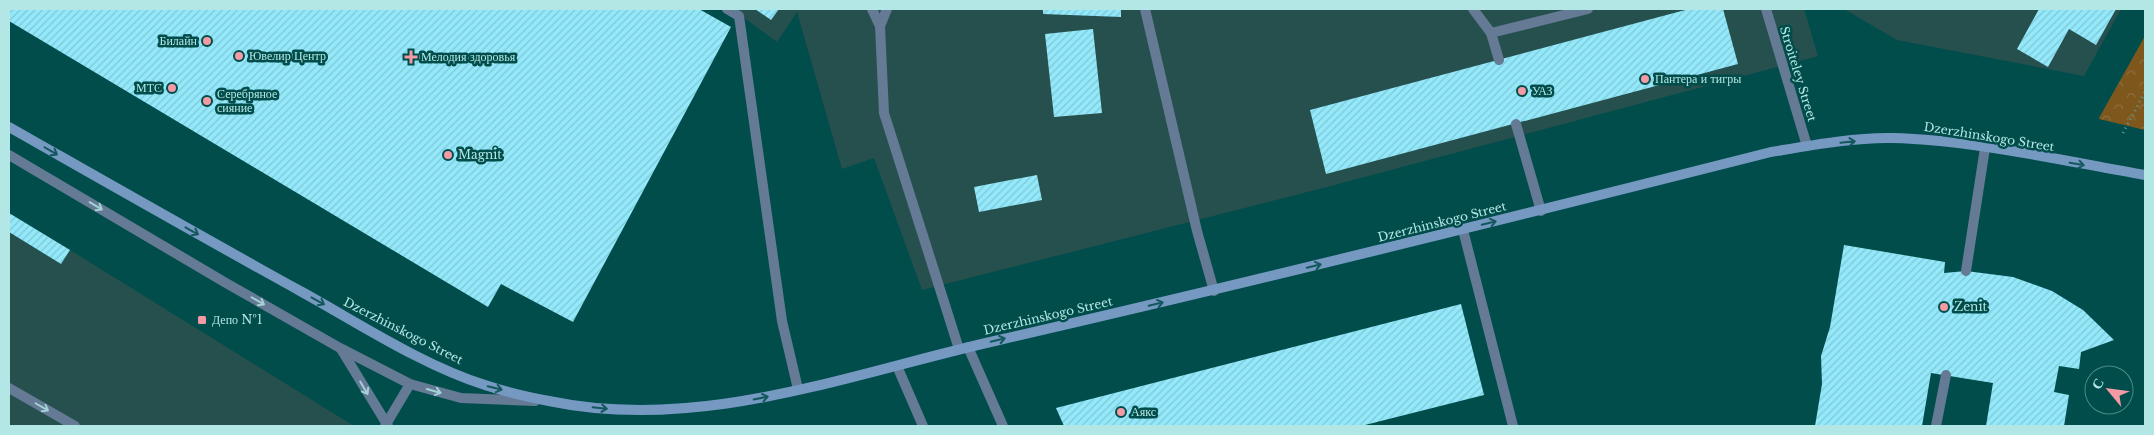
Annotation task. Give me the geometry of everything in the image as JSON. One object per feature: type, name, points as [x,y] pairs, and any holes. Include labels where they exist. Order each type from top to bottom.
[{"type":"main road","name":"Dzerzhinskogo Street","points":[[9,127],[225,250],[436,365],[484,385],[551,402],[601,409],[648,411],[718,405],[798,390],[963,348],[1214,291],[1541,211],[1771,152],[1807,146],[1890,137],[1939,140],[2145,175]]},
{"type":"street","points":[[727,9],[739,16],[782,321],[798,390]]},
{"type":"street","points":[[872,9],[880,26],[884,113],[963,348],[1003,426]]},
{"type":"street","points":[[880,26],[887,9]]},
{"type":"street","points":[[1144,9],[1194,221],[1214,291]]},
{"type":"street","points":[[1473,9],[1490,33],[1499,60]]},
{"type":"street","points":[[1490,33],[1588,9]]},
{"type":"street","name":"Stroiteley Street","points":[[1766,9],[1807,146]]},
{"type":"street","points":[[1516,124],[1541,211]]},
{"type":"street","points":[[1966,271],[1985,148]]},
{"type":"street","points":[[9,155],[340,348],[410,384],[461,398],[551,402]]},
{"type":"street","points":[[1463,230],[1513,426]]},
{"type":"street","points":[[340,348],[386,426],[410,384]]},
{"type":"street","points":[[897,366],[924,426]]},
{"type":"street","points":[[1936,426],[1946,375]]},
{"type":"street","points":[[9,388],[75,426]]},
{"type":"path","points":[[2123,133],[2145,92]]},
{"type":"shaded area","points":[[732,9],[1804,9],[1818,56],[1327,187],[922,290],[874,158],[842,169],[797,12],[777,42]]},
{"type":"shaded area","points":[[1844,9],[2121,9],[2084,76],[1897,40]]},
{"type":"shaded area","points":[[9,232],[61,264],[70,250],[354,426],[9,426]]},
{"type":"green space","points":[[2145,36],[2145,130],[2099,119],[2099,118]]},
{"type":"building","name":"Magnit","points":[[9,9],[699,9],[731,27],[573,322],[501,284],[488,307],[9,21]]},
{"type":"building","points":[[755,9],[779,9],[771,20]]},
{"type":"building","points":[[1043,9],[1121,9],[1121,17],[1043,14]]},
{"type":"building","points":[[1689,9],[1723,9],[1738,64],[1326,174],[1310,110]]},
{"type":"building","points":[[2039,9],[2116,9],[2096,45],[2069,29],[2048,67],[2017,49]]},
{"type":"building","points":[[1093,29],[1102,113],[1054,117],[1045,34]]},
{"type":"building","points":[[1037,175],[1042,200],[979,212],[974,187]]},
{"type":"building","points":[[9,213],[70,250],[61,264],[9,232]]},
{"type":"building","points":[[1844,245],[1945,262],[1944,273],[1966,271],[2013,277],[2052,291],[2083,310],[2114,340],[2081,352],[2079,369],[2059,366],[2054,392],[2069,395],[2064,426],[1986,426],[1993,383],[1931,373],[1922,426],[1815,426],[1822,384],[1821,356],[1830,327]]},
{"type":"building","points":[[1461,304],[1484,395],[1361,426],[1064,426],[1056,408]]},
{"type":"place","name":"Билайн","points":[[207,41]]},
{"type":"place","name":"Ювелир Центр","points":[[239,56]]},
{"type":"place","name":"Мелодия здоровья","points":[[411,57]]},
{"type":"place","name":"Пантера и тигры","points":[[1645,79]]},
{"type":"place","name":"МТС","points":[[172,88]]},
{"type":"place","name":"УАЗ","points":[[1522,91]]},
{"type":"place","name":"Серебряное сияние","points":[[207,101]]},
{"type":"place","name":"Magnit","points":[[448,155]]},
{"type":"place","name":"Zenit","points":[[1944,307]]},
{"type":"place","name":"Депо №1","points":[[202,320]]},
{"type":"place","name":"Аякс","points":[[1121,412]]}]
